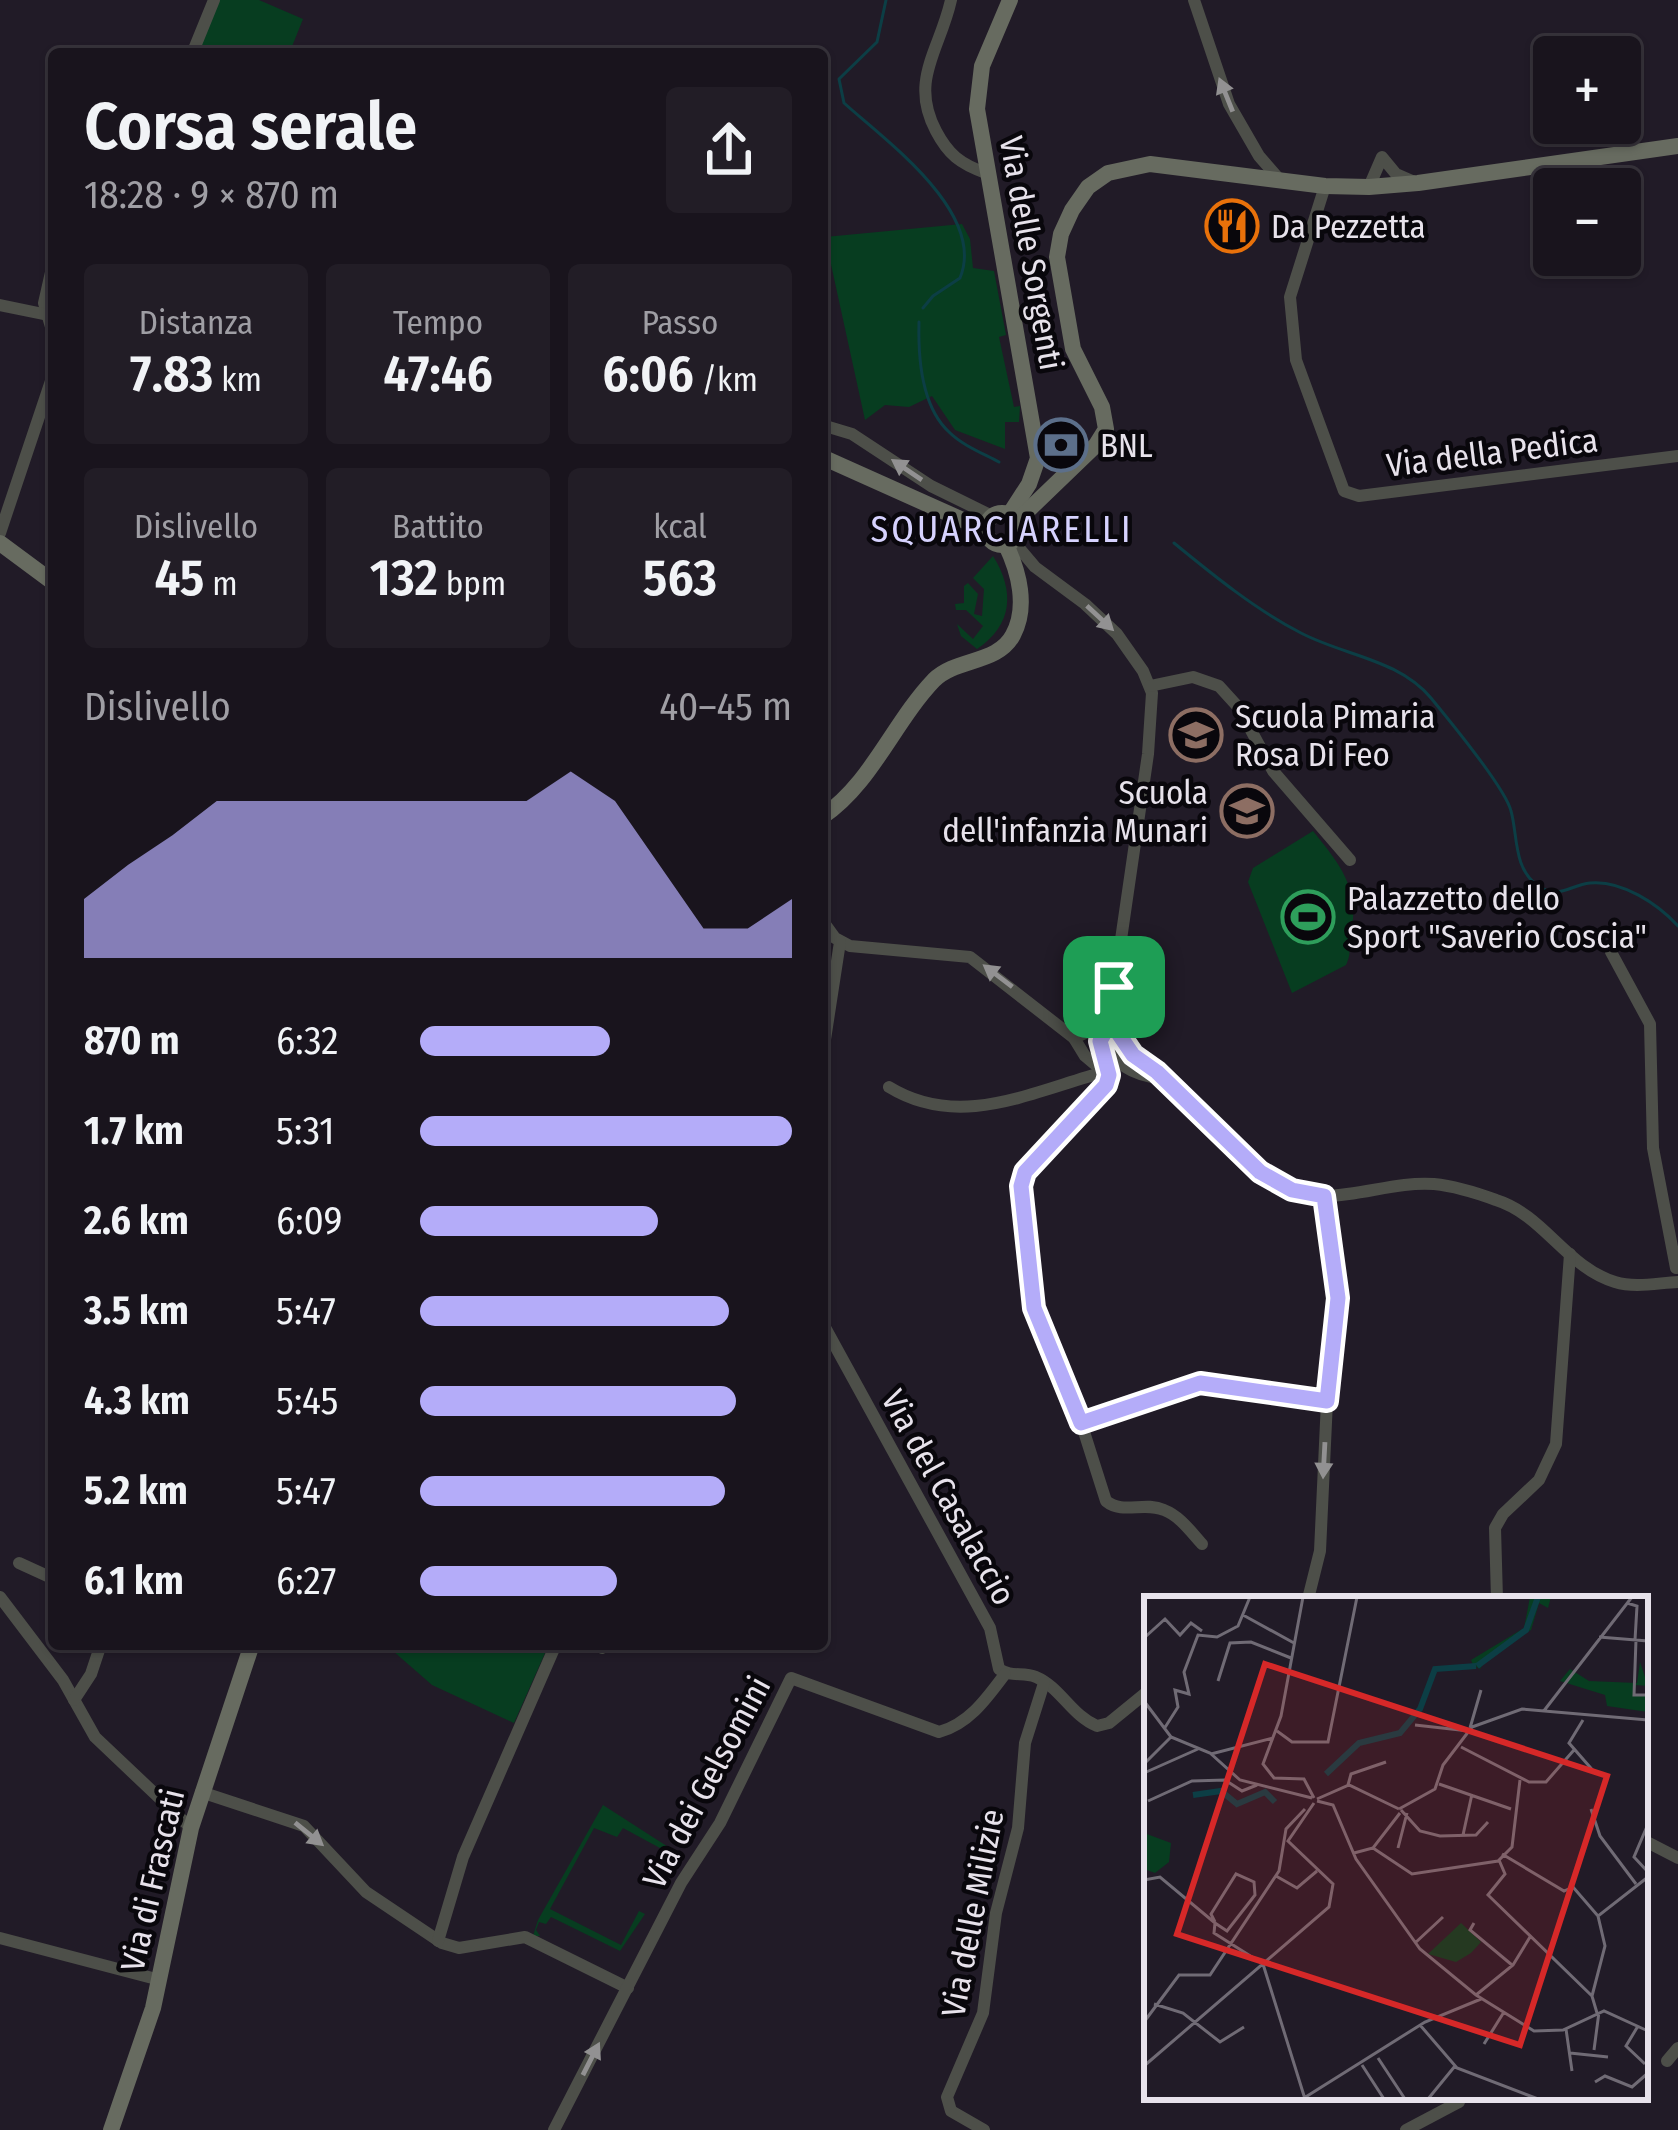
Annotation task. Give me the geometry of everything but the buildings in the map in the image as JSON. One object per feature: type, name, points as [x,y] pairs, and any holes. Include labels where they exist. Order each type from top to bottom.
[{"type":"main road","name":"Via delle Sorgenti","points":[[1004,528],[1038,458],[977,118],[978,82],[1010,0]]},
{"type":"main road","points":[[1004,528],[1096,445],[1106,429],[1104,412],[1073,349],[1057,257],[1061,234],[1076,203],[1108,173],[1150,164],[1325,187],[1369,187],[1678,146]]},
{"type":"main road","points":[[828,460],[897,498],[1004,528]]},
{"type":"main road","points":[[828,812],[858,785],[938,677],[953,666],[998,651],[1012,638],[1020,595],[1004,528]]},
{"type":"main road","points":[[0,543],[48,579]]},
{"type":"main road","name":"Via di Frascati","points":[[111,2130],[148,2026],[201,1792],[250,1650]]},
{"type":"street","points":[[194,48],[214,0]]},
{"type":"street","points":[[951,0],[922,102],[950,157],[986,173]]},
{"type":"street","points":[[1194,0],[1229,104],[1259,156],[1280,179]]},
{"type":"street","points":[[1369,187],[1382,151],[1396,174],[1418,183]]},
{"type":"street","name":"Via della Pedica","points":[[1325,187],[1289,297],[1297,360],[1344,491],[1359,496],[1678,456]]},
{"type":"street","points":[[0,304],[48,315]]},
{"type":"street","points":[[2,525],[48,390]]},
{"type":"street","points":[[828,427],[852,434],[1004,528],[1035,567],[1110,627],[1134,657],[1150,686],[1153,713],[1111,1029],[1122,1067],[1154,1075],[1260,1172],[1292,1190],[1324,1196],[1440,1185],[1516,1208],[1570,1255],[1612,1281],[1656,1283],[1677,1273],[1653,1148],[1650,1024],[1610,952]]},
{"type":"street","points":[[1150,686],[1193,676],[1219,686],[1239,708],[1273,772],[1351,860]]},
{"type":"street","points":[[828,927],[840,942],[856,947],[970,957],[1074,1038],[1106,1076]]},
{"type":"street","points":[[828,1020],[840,942]]},
{"type":"street","points":[[1114,987],[1136,994],[1145,1006],[1101,1037],[1106,1076],[1101,1094],[1025,1172],[1021,1186],[1034,1308],[1081,1423],[1107,1503],[1117,1509],[1167,1511],[1202,1544]]},
{"type":"street","points":[[1074,1038],[1091,1030],[1111,1029]]},
{"type":"street","points":[[1091,1030],[1094,1052],[1106,1076]]},
{"type":"street","points":[[889,1087],[921,1104],[974,1108],[1106,1076]]},
{"type":"street","points":[[1308,1596],[1320,1551],[1327,1401],[1338,1302],[1324,1196]]},
{"type":"street","points":[[1497,1596],[1495,1528],[1508,1508],[1539,1480],[1556,1444],[1570,1255]]},
{"type":"street","name":"Via del Casalaccio","points":[[828,1333],[989,1625],[995,1665],[1005,1674]]},
{"type":"street","points":[[1081,1423],[1200,1383],[1327,1401]]},
{"type":"street","points":[[19,1563],[48,1576]]},
{"type":"street","points":[[0,1597],[101,1744],[191,1828]]},
{"type":"street","points":[[74,1700],[99,1650]]},
{"type":"street","points":[[445,1944],[463,1857],[553,1650]]},
{"type":"street","points":[[1005,1674],[1033,1675],[1082,1718],[1100,1726],[1144,1694]]},
{"type":"street","name":"Via dei Gelsomini","points":[[554,2130],[681,1883],[720,1823],[791,1678],[940,1732],[976,1710],[1005,1674]]},
{"type":"street","name":"Via delle Milizie","points":[[984,2130],[951,2110],[947,2097],[983,2013],[996,1913],[1019,1822],[1025,1743],[1044,1683]]},
{"type":"street","points":[[201,1792],[304,1826],[366,1892],[445,1944],[524,1937],[628,1988]]},
{"type":"street","points":[[1648,1843],[1678,1858]]},
{"type":"street","points":[[0,1938],[160,1980]]},
{"type":"street","points":[[1667,2061],[1678,2048]]},
{"type":"street","points":[[1406,2130],[1460,2102]]},
{"type":"green space","points":[[218,0],[259,0],[303,19],[291,48],[198,48]]},
{"type":"green space","points":[[962,224],[970,239],[973,268],[994,271],[1006,335],[999,337],[1014,407],[1020,406],[1019,422],[1005,422],[1005,449],[955,430],[932,396],[909,407],[885,405],[865,420],[828,237]]},
{"type":"green space","points":[[993,556],[1005,582],[1007,607],[998,629],[977,649],[961,636],[957,624],[973,639],[983,626],[966,610],[956,610],[955,604],[964,603],[968,583],[978,594],[974,614],[982,616],[984,589],[973,578]]},
{"type":"green space","name":"Palazzetto dello Sport \"Saverio Coscia\"","points":[[1313,831],[1341,869],[1351,893],[1349,954],[1346,965],[1292,993],[1248,882],[1253,868]]},
{"type":"green space","points":[[392,1650],[546,1650],[514,1723],[432,1685]]},
{"type":"green space","points":[[603,1805],[676,1852],[671,1854],[623,1828],[617,1837],[594,1828],[550,1909],[621,1945],[639,1911],[645,1914],[620,1951],[551,1917],[546,1924],[539,1922],[540,1936],[533,1936],[538,1920]]},
{"type":"waterway","points":[[886,0],[877,42],[839,79],[844,103],[906,157],[946,204],[959,228],[964,253],[960,278],[923,308]]},
{"type":"waterway","points":[[919,322],[921,366],[932,409],[954,437],[999,462]]},
{"type":"waterway","points":[[1174,543],[1284,624],[1387,666],[1418,685],[1463,737],[1507,800],[1520,861],[1538,886],[1558,892],[1590,883],[1614,885],[1650,902],[1678,926]]},
{"type":"place","name":"Da Pezzetta","points":[[1232,226]]},
{"type":"place","name":"BNL","points":[[1061,445]]},
{"type":"place","name":"Scuola Pimaria Rosa Di Feo","points":[[1196,735]]},
{"type":"place","name":"Scuola dell'infanzia Munari","points":[[1247,811]]},
{"type":"place","name":"Palazzetto dello Sport \"Saverio Coscia\"","points":[[1308,917]]},
{"type":"district","name":"SQUARCIARELLI","points":[[1002,529]]},
{"type":"route","points":[[1114,987],[1136,994],[1145,1006],[1120,1024],[1118,1033],[1133,1055],[1157,1072],[1260,1172],[1292,1190],[1324,1196],[1338,1298],[1327,1401],[1200,1383],[1081,1423],[1034,1308],[1021,1186],[1025,1172],[1106,1085],[1109,1075],[1100,1041],[1107,1029],[1114,987]]}]
